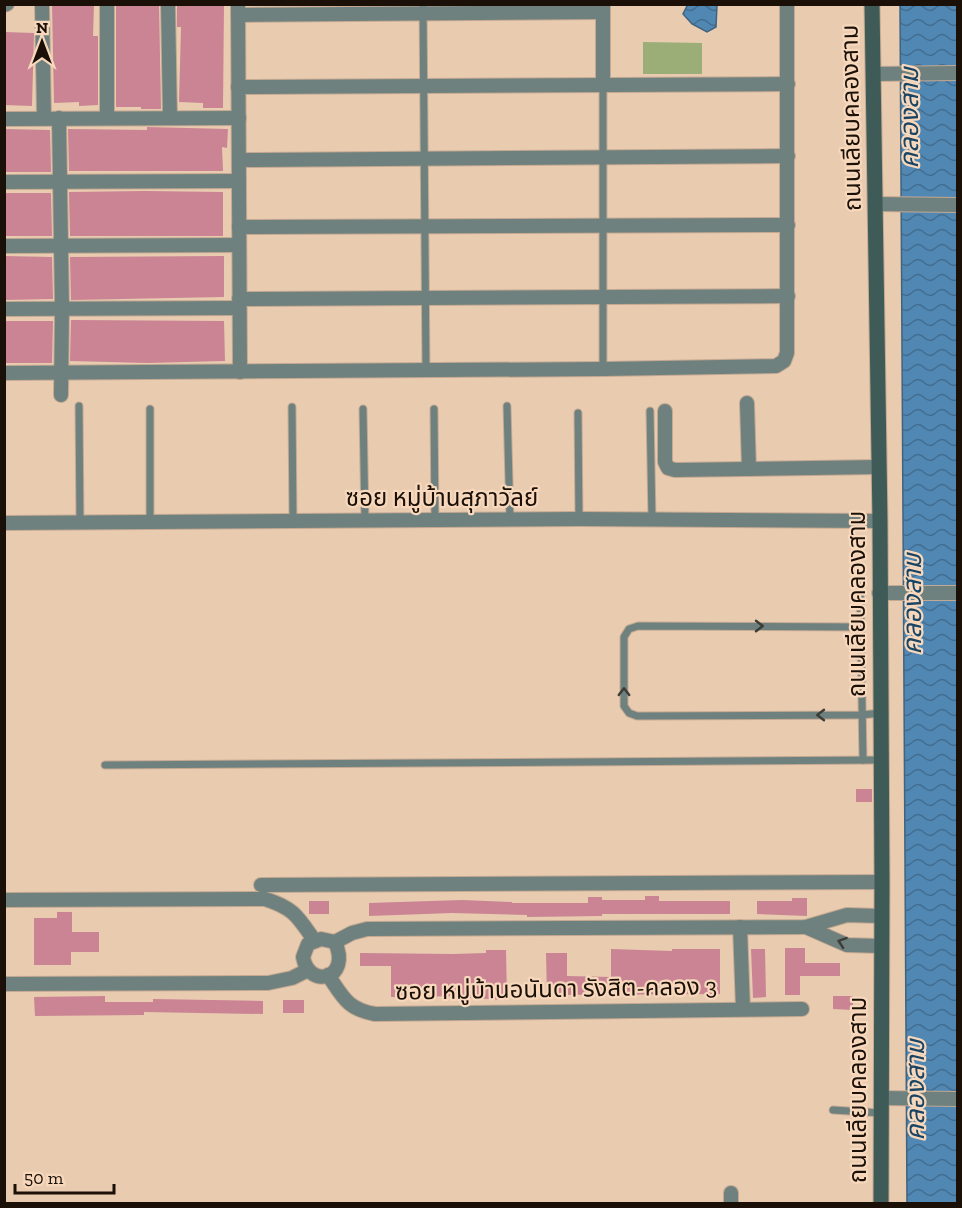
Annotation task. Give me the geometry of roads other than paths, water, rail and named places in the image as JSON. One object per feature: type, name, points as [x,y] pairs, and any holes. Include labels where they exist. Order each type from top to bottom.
[{"type":"main road","name":"ถนนเลียบคลองสาม","points":[[872,4],[880,521],[881,1203]]},
{"type":"street","points":[[42,4],[44,118]]},
{"type":"street","points":[[107,4],[107,118]]},
{"type":"street","points":[[168,4],[170,118]]},
{"type":"street","points":[[4,373],[426,371],[776,366],[784,361],[787,353],[787,4]]},
{"type":"street","points":[[240,372],[238,10],[603,8],[603,85]]},
{"type":"street","points":[[873,74],[957,73]]},
{"type":"street","points":[[238,87],[788,84]]},
{"type":"street","points":[[59,118],[62,395]]},
{"type":"street","points":[[4,119],[238,118]]},
{"type":"street","points":[[239,160],[788,156]]},
{"type":"street","points":[[4,182],[239,181]]},
{"type":"street","points":[[875,204],[957,204]]},
{"type":"street","points":[[239,227],[788,225]]},
{"type":"street","points":[[4,246],[239,245]]},
{"type":"street","points":[[4,309],[425,298],[788,296]]},
{"type":"street","points":[[747,403],[749,469]]},
{"type":"street","points":[[665,411],[665,462],[668,468],[675,470],[878,467]]},
{"type":"street","name":"ซอย หมู่บ้านสุภาวัลย์","points":[[4,523],[579,519],[880,521]]},
{"type":"street","points":[[879,593],[957,593]]},
{"type":"street","points":[[261,885],[882,882]]},
{"type":"street","points":[[4,900],[265,899],[284,905],[296,914],[314,940]]},
{"type":"street","points":[[335,942],[341,959],[339,965],[328,975],[316,975],[308,970],[303,957],[304,951],[314,940],[335,942],[352,933],[367,929],[806,927],[847,915],[880,916]]},
{"type":"street","points":[[740,927],[743,1009]]},
{"type":"street","points":[[806,927],[847,945],[880,946]]},
{"type":"street","points":[[4,984],[268,983],[292,978],[308,970]]},
{"type":"street","name":"ซอย หมู่บ้านอนันดา รังสิต-คลอง 3","points":[[328,975],[349,1006],[375,1014],[802,1009]]},
{"type":"street","points":[[881,1106],[905,1099],[957,1099]]},
{"type":"lane","points":[[423,9],[426,371]]},
{"type":"lane","points":[[603,85],[603,369]]},
{"type":"lane","points":[[79,406],[80,522]]},
{"type":"lane","points":[[507,406],[510,520]]},
{"type":"lane","points":[[292,407],[293,520]]},
{"type":"lane","points":[[150,409],[150,522]]},
{"type":"lane","points":[[363,409],[365,522]]},
{"type":"lane","points":[[434,410],[435,520]]},
{"type":"lane","points":[[650,411],[652,519]]},
{"type":"lane","points":[[578,413],[579,519]]},
{"type":"lane","points":[[860,583],[863,760]]},
{"type":"lane","points":[[861,627],[638,626],[629,629],[624,637],[624,706],[629,713],[637,716],[880,713]]},
{"type":"lane","points":[[105,765],[881,760]]},
{"type":"lane","points":[[833,1110],[881,1106]]},
{"type":"water","points":[[688,4],[717,5],[716,27],[707,32],[692,24],[683,14]]},
{"type":"water","name":"คลองสาม","points":[[900,5],[957,5],[957,1204],[907,1203]]}]
